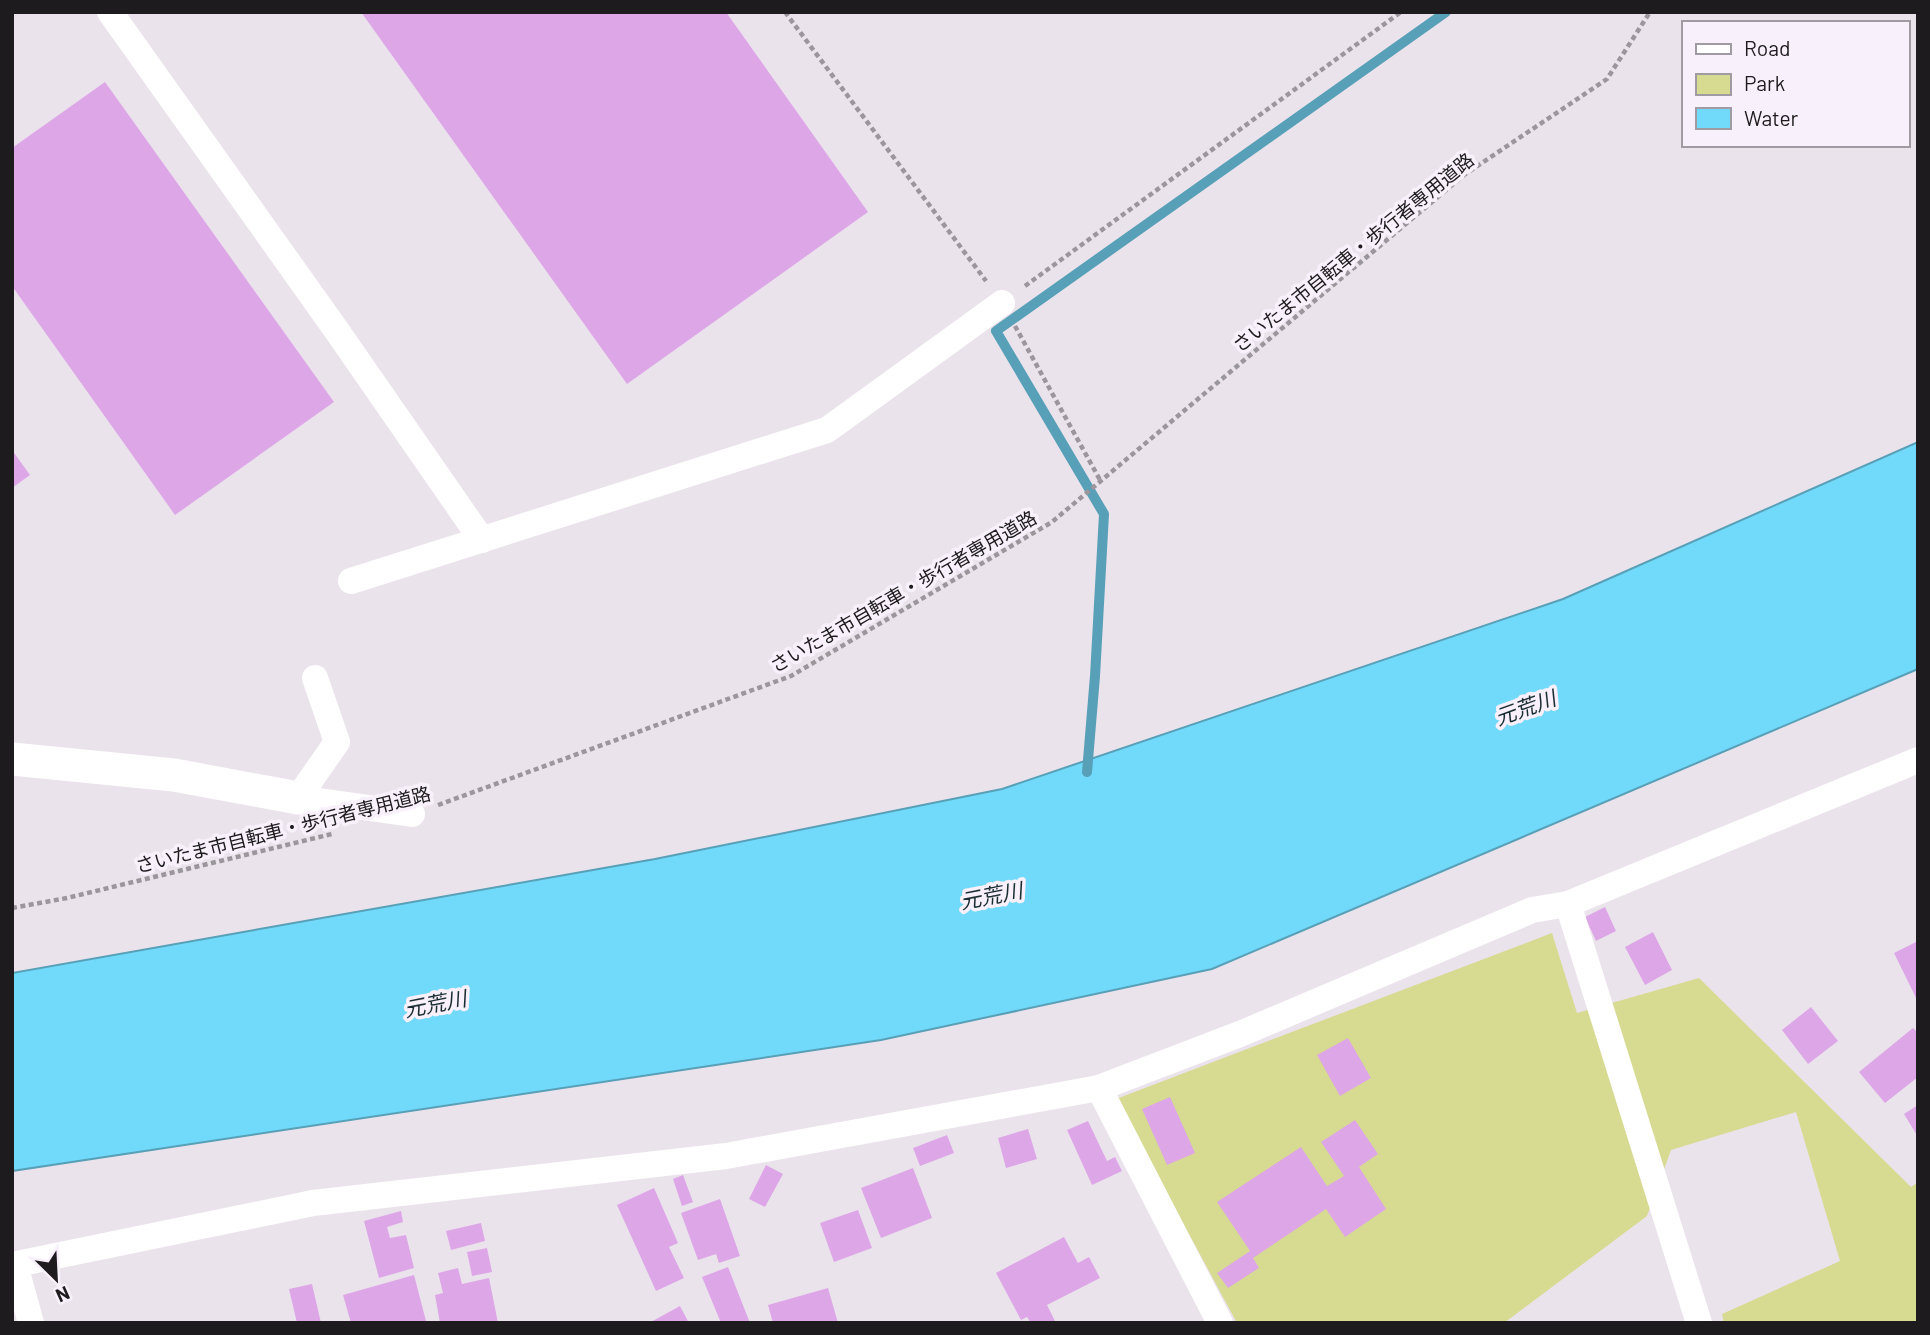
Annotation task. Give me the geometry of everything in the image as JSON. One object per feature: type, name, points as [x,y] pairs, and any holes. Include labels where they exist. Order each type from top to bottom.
[{"type":"street","points":[[110,12],[482,540]]},
{"type":"street","points":[[351,581],[827,430],[1002,303]]},
{"type":"street","points":[[298,798],[337,742],[315,678]]},
{"type":"street","points":[[12,759],[174,775],[298,798],[412,814]]},
{"type":"street","points":[[31,1323],[14,1265],[313,1203],[726,1156],[1099,1088],[1240,1034],[1532,910],[1568,904],[1918,760]]},
{"type":"street","points":[[1568,904],[1699,1323]]},
{"type":"street","points":[[1099,1088],[1220,1323]]},
{"type":"path","points":[[785,12],[1002,303],[1099,481]]},
{"type":"path","points":[[1002,303],[1401,12]]},
{"type":"path","name":"さいたま市自転車・歩行者専用道路","points":[[412,814],[791,676],[1052,522],[1464,175],[1606,79],[1650,12]]},
{"type":"path","name":"さいたま市自転車・歩行者専用道路","points":[[12,908],[67,898],[332,834]]},
{"type":"green space","points":[[1552,933],[1577,1013],[1699,978],[1911,1187],[1918,1182],[1918,1323],[1724,1323],[1722,1314],[1840,1261],[1796,1112],[1671,1150],[1647,1216],[1504,1323],[1237,1323],[1116,1099]]},
{"type":"water","name":"元荒川","points":[[1918,442],[1918,669],[1212,969],[881,1040],[12,1171],[12,973],[655,859],[1002,789],[1563,599]]},
{"type":"building","points":[[361,12],[726,12],[868,212],[627,384]]},
{"type":"building","points":[[105,82],[334,402],[175,515],[12,286],[12,148]]},
{"type":"building","points":[[12,450],[30,475],[12,488]]},
{"type":"building","points":[[1605,907],[1616,931],[1596,941],[1585,917]]},
{"type":"building","points":[[1653,932],[1672,970],[1645,985],[1625,947]]},
{"type":"building","points":[[1918,941],[1918,1002],[1894,953]]},
{"type":"building","points":[[1811,1007],[1838,1041],[1808,1064],[1782,1030]]},
{"type":"building","points":[[1913,1028],[1918,1033],[1918,1077],[1885,1103],[1859,1072]]},
{"type":"building","points":[[1348,1038],[1371,1078],[1340,1096],[1317,1055]]},
{"type":"building","points":[[1170,1097],[1195,1153],[1167,1165],[1142,1109]]},
{"type":"building","points":[[1918,1105],[1918,1137],[1904,1114]]},
{"type":"building","points":[[1355,1120],[1378,1154],[1359,1167],[1386,1209],[1345,1237],[1326,1209],[1253,1258],[1259,1268],[1228,1288],[1217,1273],[1250,1251],[1217,1202],[1301,1147],[1327,1186],[1344,1176],[1321,1142]]},
{"type":"building","points":[[1088,1121],[1107,1161],[1115,1157],[1122,1171],[1092,1185],[1067,1130]]},
{"type":"building","points":[[1028,1129],[1037,1159],[1006,1168],[998,1138]]},
{"type":"building","points":[[947,1135],[954,1153],[920,1166],[913,1148]]},
{"type":"building","points":[[766,1165],[783,1174],[765,1207],[749,1199]]},
{"type":"building","points":[[913,1168],[932,1218],[881,1238],[861,1188]]},
{"type":"building","points":[[683,1175],[693,1202],[682,1206],[673,1179]]},
{"type":"building","points":[[654,1188],[678,1243],[669,1247],[684,1278],[656,1291],[617,1205]]},
{"type":"building","points":[[720,1199],[740,1256],[719,1263],[716,1254],[698,1260],[681,1213]]},
{"type":"building","points":[[858,1210],[872,1248],[834,1262],[820,1223]]},
{"type":"building","points":[[401,1211],[403,1222],[387,1227],[390,1238],[406,1235],[414,1268],[379,1278],[364,1221]]},
{"type":"building","points":[[481,1223],[485,1241],[451,1250],[446,1231]]},
{"type":"building","points":[[1064,1237],[1078,1263],[1089,1257],[1100,1278],[1047,1305],[1056,1323],[1031,1323],[1027,1317],[1021,1320],[996,1273]]},
{"type":"building","points":[[487,1248],[492,1272],[472,1276],[467,1252]]},
{"type":"building","points":[[728,1267],[750,1323],[721,1323],[702,1277]]},
{"type":"building","points":[[458,1268],[462,1284],[489,1278],[498,1323],[440,1323],[435,1295],[443,1293],[438,1273]]},
{"type":"building","points":[[414,1275],[426,1321],[351,1323],[343,1295]]},
{"type":"building","points":[[312,1284],[321,1323],[297,1323],[289,1289]]},
{"type":"building","points":[[828,1288],[838,1323],[773,1323],[768,1305]]},
{"type":"building","points":[[680,1306],[689,1323],[649,1323]]},
{"type":"waterway","points":[[1087,772],[1104,514],[996,331],[1446,12]]}]
